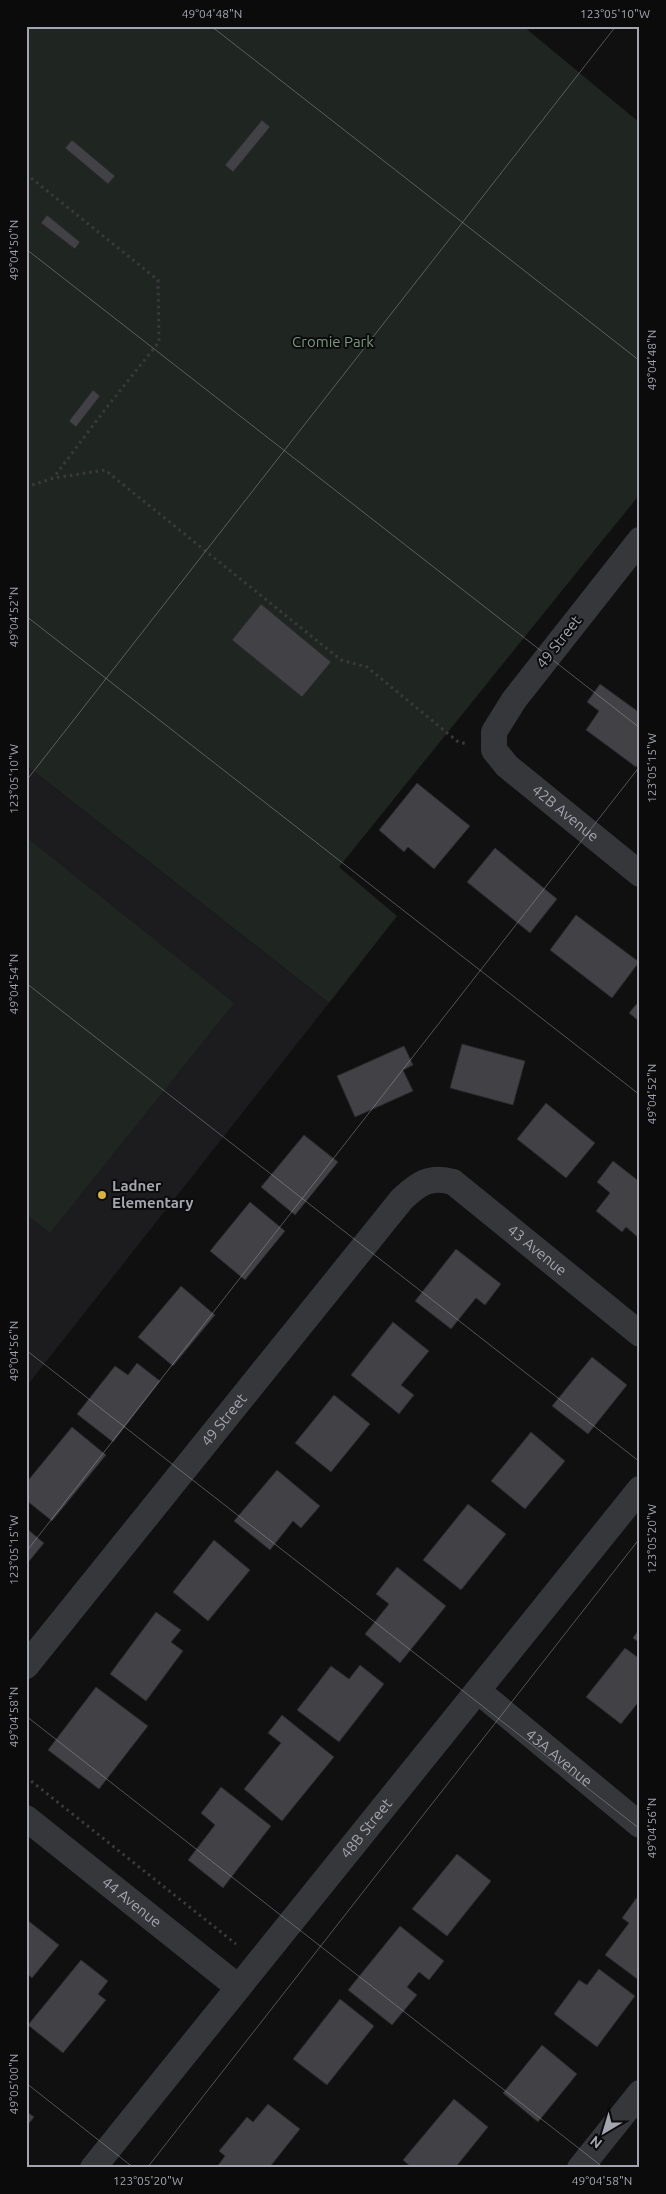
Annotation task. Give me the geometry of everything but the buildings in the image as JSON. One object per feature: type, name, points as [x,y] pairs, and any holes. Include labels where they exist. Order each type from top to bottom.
[{"type":"street","name":"49 Street","points":[[494,750],[494,732],[514,700],[640,540]]},
{"type":"street","name":"42B Avenue","points":[[494,750],[507,766],[640,874]]},
{"type":"street","name":"43 Avenue","points":[[429,1180],[441,1178],[453,1182],[640,1334]]},
{"type":"street","name":"49 Street","points":[[26,1666],[402,1199],[414,1188],[429,1180]]},
{"type":"street","name":"48B Street","points":[[93,2168],[258,1961],[640,1490]]},
{"type":"street","name":"43A Avenue","points":[[478,1691],[640,1824]]},
{"type":"street","name":"44 Avenue","points":[[26,1818],[238,1987]]},
{"type":"street","points":[[580,2168],[640,2093]]},
{"type":"path","points":[[26,174],[158,280],[159,342],[107,406],[54,478]]},
{"type":"path","points":[[26,487],[54,478],[105,470],[341,660],[367,667],[457,741],[494,750]]},
{"type":"path","points":[[26,1777],[258,1961]]},
{"type":"shaded area","name":"Ladner Elementary","points":[[26,765],[329,1003],[26,1387]]},
{"type":"green space","name":"Cromie Park","points":[[26,26],[523,26],[640,123],[640,494],[339,867],[397,916],[329,1003],[26,765]]},
{"type":"green space","points":[[26,837],[234,1003],[50,1233],[26,1214]]},
{"type":"place","name":"Ladner Elementary","points":[[102,1195]]}]
